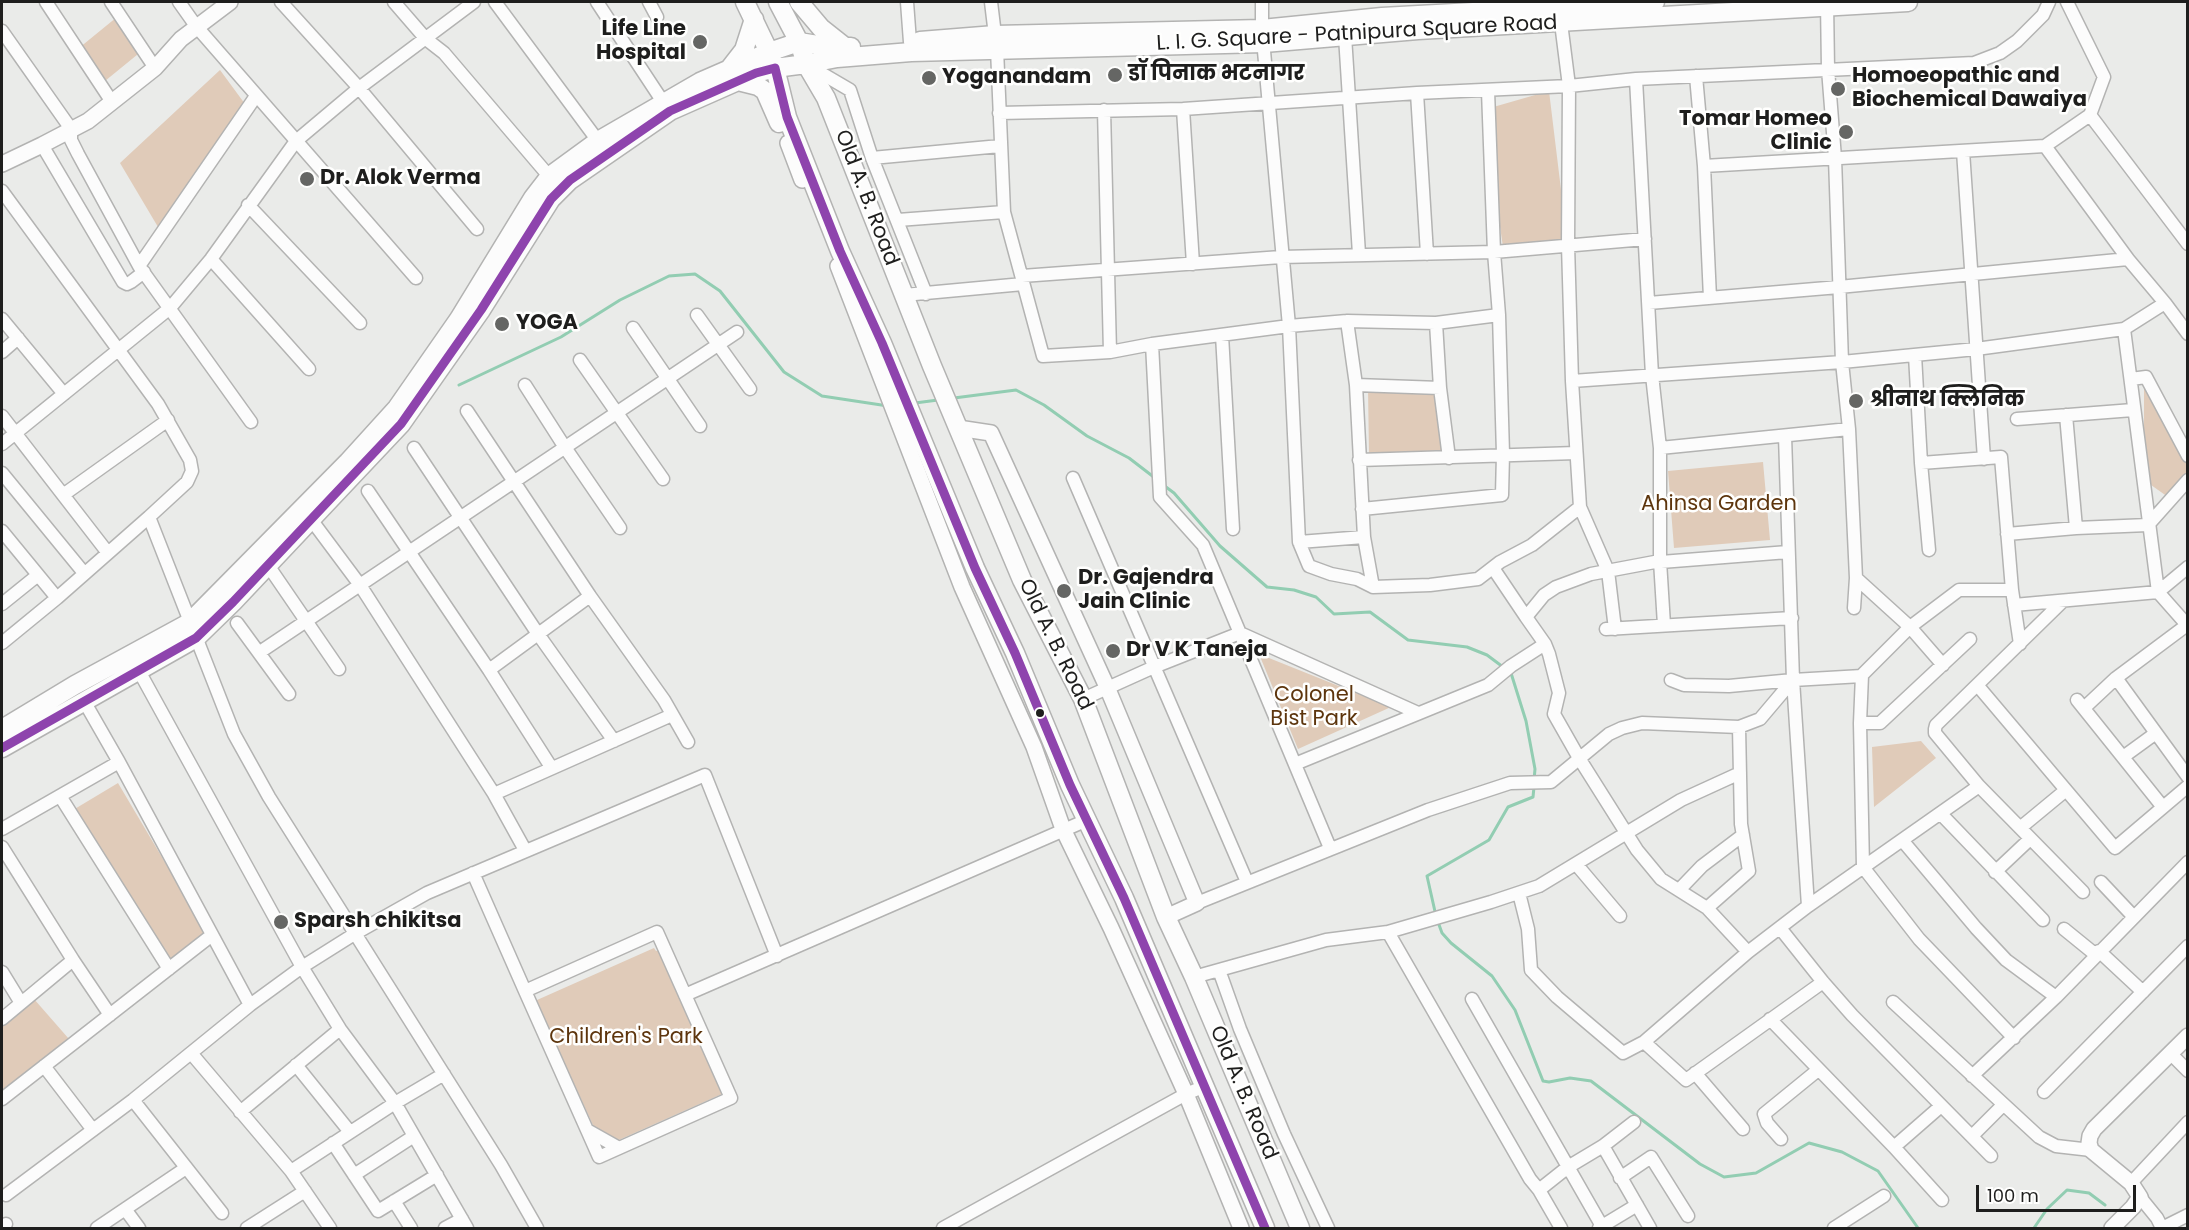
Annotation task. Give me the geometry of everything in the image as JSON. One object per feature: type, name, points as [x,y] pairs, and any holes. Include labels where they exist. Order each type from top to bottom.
[{"type":"main road","name":"Old A. B. Road","points":[[745,2],[772,60],[791,142],[840,251],[913,442],[1015,653],[1070,785],[1124,898],[1265,1228]]},
{"type":"main road","points":[[555,183],[577,175],[700,82],[756,73],[799,42],[778,2]]},
{"type":"main road","points":[[799,2],[821,28],[845,47]]},
{"type":"main road","name":"L. I. G. Square - Patnipura Square Road","points":[[799,42],[845,47],[909,42],[1345,36],[1418,30],[1559,10],[1655,2]]},
{"type":"main road","name":"L. I. G. Square - Patnipura Square Road","points":[[1263,36],[1382,17],[1559,10],[1908,2]]},
{"type":"main road","points":[[734,75],[754,19]]},
{"type":"main road","name":"Old A. B. Road","points":[[799,42],[806,64],[826,98],[932,366],[1022,579],[1083,699],[1166,917],[1194,977],[1300,1228]]},
{"type":"main road","name":"L. I. G. Square - Patnipura Square Road","points":[[772,60],[806,64],[837,58],[900,52],[976,51],[996,42]]},
{"type":"main road","points":[[734,75],[765,91],[791,142]]},
{"type":"main road","points":[[2,748],[139,671],[192,631],[396,420],[533,198],[555,183],[598,141],[667,107]]},
{"type":"main road","points":[[2,729],[75,685],[192,631]]},
{"type":"main road","points":[[75,685],[84,701]]},
{"type":"street","points":[[46,2],[112,102]]},
{"type":"street","points":[[111,2],[155,68]]},
{"type":"street","points":[[179,2],[196,26],[256,96],[416,278]]},
{"type":"street","points":[[3,160],[42,145],[88,121],[155,68],[196,26],[230,2]]},
{"type":"street","points":[[281,2],[359,88],[477,229]]},
{"type":"street","points":[[394,2],[426,39],[444,52],[555,183]]},
{"type":"street","points":[[2,444],[170,308],[212,259],[248,205],[296,141],[359,88],[474,2]]},
{"type":"street","points":[[495,2],[598,141]]},
{"type":"street","points":[[597,2],[667,107]]},
{"type":"street","points":[[649,2],[657,17]]},
{"type":"street","points":[[907,2],[909,42]]},
{"type":"street","points":[[991,2],[996,42],[1004,212],[1043,356],[1110,352],[1152,344],[1288,326],[1347,321],[1436,323],[1499,315]]},
{"type":"street","points":[[1262,2],[1288,326],[1299,542],[1309,566],[1331,574],[1357,579],[1373,587],[1430,585],[1478,579],[1532,545],[1580,507]]},
{"type":"street","points":[[999,113],[1183,109],[1417,93],[1569,86],[1636,79],[1974,63],[1989,58],[2016,41],[2043,15],[2049,2]]},
{"type":"street","points":[[1704,166],[2045,146],[2090,115],[2104,77],[2067,2]]},
{"type":"street","points":[[1827,4],[1842,362],[1849,429],[1856,578],[1854,608]]},
{"type":"street","points":[[1559,10],[1569,86],[1568,245],[1572,381],[1580,507],[1608,571],[1610,629],[1792,618]]},
{"type":"street","points":[[2,31],[71,129],[71,140],[141,269],[252,422]]},
{"type":"street","points":[[1345,36],[1359,254]]},
{"type":"street","points":[[806,64],[850,90],[872,158],[926,294]]},
{"type":"street","points":[[1696,76],[1704,166],[1710,298]]},
{"type":"street","points":[[1636,79],[1652,375],[1660,448],[1660,561],[1664,626]]},
{"type":"street","points":[[1362,509],[1502,495],[1499,315],[1494,252],[1488,91]]},
{"type":"street","points":[[1417,93],[1427,254]]},
{"type":"street","points":[[42,145],[123,282],[127,284],[141,269],[256,96]]},
{"type":"street","points":[[1183,109],[1192,264]]},
{"type":"street","points":[[1104,110],[1110,352]]},
{"type":"street","points":[[2090,115],[2187,244]]},
{"type":"street","points":[[872,158],[1000,146]]},
{"type":"street","points":[[2045,146],[2128,259],[2165,303],[2187,334]]},
{"type":"street","points":[[1963,151],[1984,459]]},
{"type":"street","points":[[2,191],[119,349],[168,420],[190,460],[192,471],[187,482],[149,517],[2,643]]},
{"type":"street","points":[[248,205],[360,323]]},
{"type":"street","points":[[898,220],[1004,212]]},
{"type":"street","points":[[904,295],[1107,271],[1281,257],[1494,252],[1645,239]]},
{"type":"street","points":[[212,259],[309,369]]},
{"type":"street","points":[[1649,303],[1839,288],[2128,259]]},
{"type":"street","points":[[1572,381],[1842,362],[1976,349],[2124,329],[2165,303]]},
{"type":"street","points":[[698,315],[750,389]]},
{"type":"street","points":[[2,319],[64,394]]},
{"type":"street","points":[[1347,321],[1356,385],[1364,537],[1373,587]]},
{"type":"street","points":[[1436,323],[1440,388],[1449,458]]},
{"type":"street","points":[[633,328],[700,426]]},
{"type":"street","points":[[2124,329],[2158,592],[2187,625],[2081,704],[2162,806]]},
{"type":"street","points":[[260,652],[737,332]]},
{"type":"street","points":[[1222,335],[1233,529]]},
{"type":"street","points":[[2,352],[18,338]]},
{"type":"street","points":[[1152,344],[1160,497],[1203,544],[1330,848]]},
{"type":"street","points":[[1915,355],[1921,464],[1929,550]]},
{"type":"street","points":[[580,360],[663,479]]},
{"type":"street","points":[[2131,379],[2146,377],[2187,456]]},
{"type":"street","points":[[525,385],[620,528]]},
{"type":"street","points":[[1356,385],[1440,388]]},
{"type":"street","points":[[2017,419],[2133,410]]},
{"type":"street","points":[[467,411],[590,596],[664,700],[688,742]]},
{"type":"street","points":[[2066,415],[2076,528]]},
{"type":"street","points":[[2,416],[108,553]]},
{"type":"street","points":[[63,495],[168,420]]},
{"type":"street","points":[[958,428],[991,433],[1107,687],[1197,903]]},
{"type":"street","points":[[1660,448],[1849,429]]},
{"type":"street","points":[[1785,435],[1793,680],[1808,906]]},
{"type":"street","points":[[913,442],[962,587],[1034,747],[1063,830],[1111,928],[1186,1094],[1241,1228]]},
{"type":"street","points":[[414,448],[538,634],[614,741]]},
{"type":"street","points":[[1359,460],[1576,453]]},
{"type":"street","points":[[1921,464],[2001,457],[2012,590],[2020,644]]},
{"type":"street","points":[[2,473],[84,573]]},
{"type":"street","points":[[1073,478],[1247,882]]},
{"type":"street","points":[[2007,534],[2148,525],[2187,480]]},
{"type":"street","points":[[368,490],[489,670],[551,768]]},
{"type":"street","points":[[306,514],[360,585],[494,794],[525,850]]},
{"type":"street","points":[[149,517],[234,734],[269,796],[501,1165],[537,1228]]},
{"type":"street","points":[[1299,542],[1364,537]]},
{"type":"street","points":[[4,539],[57,598]]},
{"type":"street","points":[[1526,618],[1544,595],[1556,587],[1608,571],[1660,561],[1788,552]]},
{"type":"street","points":[[263,559],[339,669]]},
{"type":"street","points":[[2014,605],[2158,592],[2187,567]]},
{"type":"street","points":[[1493,568],[1545,644],[1559,693],[1554,714],[1625,832],[1661,879],[1707,908],[1748,952]]},
{"type":"street","points":[[2,604],[38,575]]},
{"type":"street","points":[[1856,578],[1910,627],[1943,665]]},
{"type":"street","points":[[2012,590],[1959,590],[1910,627],[1862,676],[1860,723],[1863,867],[1918,939],[2014,1038]]},
{"type":"street","points":[[489,670],[590,596]]},
{"type":"street","points":[[2063,601],[1935,729],[1935,733],[1979,786],[2083,892]]},
{"type":"street","points":[[237,623],[289,694]]},
{"type":"street","points":[[1083,699],[1154,667],[1240,633],[1418,713]]},
{"type":"street","points":[[1860,723],[1880,723],[1970,639]]},
{"type":"street","points":[[1295,764],[1488,684],[1545,644]]},
{"type":"street","points":[[139,671],[302,967],[340,1029],[395,1103],[464,1224],[445,1228]]},
{"type":"street","points":[[1671,680],[1684,685],[1728,686],[1862,676]]},
{"type":"street","points":[[2116,678],[2187,777]]},
{"type":"street","points":[[1166,917],[1330,848],[1428,810],[1510,783],[1551,782],[1609,734],[1622,728],[1642,723],[1739,727],[1760,719],[1793,680]]},
{"type":"street","points":[[1978,686],[2115,848],[2187,786]]},
{"type":"street","points":[[84,701],[250,1005]]},
{"type":"street","points":[[494,794],[672,715]]},
{"type":"street","points":[[1707,908],[1749,872],[1741,824],[1739,727]]},
{"type":"street","points":[[2123,757],[2156,733]]},
{"type":"street","points":[[2,829],[119,762]]},
{"type":"street","points":[[1194,977],[1326,940],[1388,932],[1539,886],[1681,800],[1740,773]]},
{"type":"street","points":[[6,1195],[133,1100],[250,1005],[302,967],[356,933],[427,893],[705,775],[777,956]]},
{"type":"street","points":[[1519,893],[1528,929],[1532,970],[1557,997],[1623,1053],[1644,1042],[1748,952],[1808,906],[1979,786]]},
{"type":"street","points":[[2020,828],[2066,790]]},
{"type":"street","points":[[60,796],[169,969]]},
{"type":"street","points":[[1941,814],[2043,920]]},
{"type":"street","points":[[685,995],[1087,820]]},
{"type":"street","points":[[1679,890],[1702,866],[1743,835]]},
{"type":"street","points":[[1995,872],[2030,839]]},
{"type":"street","points":[[1902,840],[1961,911],[2006,960],[2056,997]]},
{"type":"street","points":[[2,847],[73,960],[111,1015]]},
{"type":"street","points":[[1972,1076],[2056,997],[2187,862]]},
{"type":"street","points":[[1575,864],[1620,916]]},
{"type":"street","points":[[473,873],[525,991],[599,1157],[731,1098],[657,932],[525,991]]},
{"type":"street","points":[[2101,882],[2133,916]]},
{"type":"street","points":[[1780,928],[1823,982],[1991,1155]]},
{"type":"street","points":[[2064,929],[2098,953],[2144,992]]},
{"type":"street","points":[[1388,932],[1530,1179],[1561,1228]]},
{"type":"street","points":[[2,1099],[212,935]]},
{"type":"street","points":[[2044,1092],[2187,946]]},
{"type":"street","points":[[2,1019],[73,960]]},
{"type":"street","points":[[1219,970],[1240,1029],[1279,1123],[1328,1228]]},
{"type":"street","points":[[2,972],[21,1003]]},
{"type":"street","points":[[1644,1042],[1686,1080],[1823,982]]},
{"type":"street","points":[[1472,999],[1601,1228],[1637,1205]]},
{"type":"street","points":[[1893,1002],[2039,1137],[2049,1143],[2091,1150],[2131,1183],[2162,1228],[2187,1215]]},
{"type":"street","points":[[1770,1019],[1942,1200]]},
{"type":"street","points":[[240,1112],[340,1029]]},
{"type":"street","points":[[2091,1150],[2089,1143],[2094,1129],[2187,1036]]},
{"type":"street","points":[[191,1053],[291,1171],[330,1228]]},
{"type":"street","points":[[2171,1054],[2187,1071]]},
{"type":"street","points":[[296,1065],[350,1132]]},
{"type":"street","points":[[44,1066],[93,1130]]},
{"type":"street","points":[[1781,1139],[1767,1123],[1764,1114],[1818,1070]]},
{"type":"street","points":[[1695,1073],[1743,1129]]},
{"type":"street","points":[[291,1171],[444,1074]]},
{"type":"street","points":[[943,1228],[1186,1094],[1205,1086]]},
{"type":"street","points":[[133,1100],[222,1213]]},
{"type":"street","points":[[1972,1136],[2003,1105]]},
{"type":"street","points":[[1894,1147],[1941,1106]]},
{"type":"street","points":[[1539,1190],[1568,1167],[1603,1146],[1634,1122]]},
{"type":"street","points":[[2131,1183],[2187,1122]]},
{"type":"street","points":[[587,1130],[619,1148]]},
{"type":"street","points":[[354,1175],[414,1136]]},
{"type":"street","points":[[333,1143],[378,1211],[437,1175]]},
{"type":"street","points":[[1603,1146],[1650,1228]]},
{"type":"street","points":[[1620,1178],[1651,1157],[1688,1216]]},
{"type":"street","points":[[97,1228],[186,1168]]},
{"type":"street","points":[[247,1228],[264,1224],[305,1191]]},
{"type":"street","points":[[1834,1228],[1884,1196]]},
{"type":"street","points":[[2112,1228],[2133,1208],[2140,1197]]},
{"type":"street","points":[[394,1201],[411,1228]]},
{"type":"street","points":[[125,1209],[139,1228]]},
{"type":"green space","points":[[117,17],[143,50],[105,81],[79,48]]},
{"type":"green space","points":[[220,70],[245,104],[158,227],[120,163]]},
{"type":"green space","points":[[1549,91],[1567,239],[1503,247],[1483,110]]},
{"type":"green space","points":[[2144,381],[2187,462],[2187,474],[2168,497],[2144,480]]},
{"type":"green space","points":[[1442,387],[1443,453],[1369,455],[1368,388]]},
{"type":"green space","name":"Ahinsa Garden","points":[[1763,462],[1770,540],[1674,548],[1668,471]]},
{"type":"green space","name":"Colonel Bist Park","points":[[1259,654],[1391,707],[1298,749]]},
{"type":"green space","points":[[1921,741],[1936,758],[1874,807],[1872,747]]},
{"type":"green space","points":[[118,783],[208,935],[167,964],[73,810]]},
{"type":"green space","name":"Children's Park","points":[[654,948],[656,951],[659,950],[722,1094],[603,1147],[537,1000]]},
{"type":"green space","points":[[34,999],[69,1039],[2,1095],[2,1023]]},
{"type":"waterway","points":[[459,385],[561,337],[620,300],[669,276],[695,274],[720,291],[784,372],[822,396],[888,406]]},
{"type":"waterway","points":[[954,398],[1016,390],[1044,405],[1087,436],[1129,458],[1155,478]]},
{"type":"waterway","points":[[915,403],[938,400]]},
{"type":"waterway","points":[[1162,484],[1174,493],[1220,546],[1267,587],[1294,590],[1316,597],[1334,614],[1370,612],[1408,640],[1467,647],[1487,655],[1503,667]]},
{"type":"waterway","points":[[1508,671],[1511,673],[1526,721],[1535,769],[1534,780]]},
{"type":"waterway","points":[[1436,916],[1427,876],[1489,840],[1508,807],[1533,797],[1534,787]]},
{"type":"waterway","points":[[1438,922],[1442,933],[1451,943],[1492,976],[1515,1010],[1543,1081],[1570,1078],[1591,1081],[1700,1164],[1724,1177],[1756,1173],[1809,1143],[1842,1152],[1878,1171],[1918,1228]]},
{"type":"waterway","points":[[2034,1228],[2047,1209],[2067,1190],[2089,1193],[2105,1205]]},
{"type":"transit line","points":[[2,748],[196,638],[233,602],[401,424],[481,310],[551,199],[570,180],[670,111],[756,73],[775,68],[787,117],[840,251],[882,343],[975,568],[1015,653],[1070,785],[1124,898],[1265,1228]]},
{"type":"place","name":"Life Line Hospital","points":[[700,42]]},
{"type":"place","name":"डॉ पिनाक भटनागर","points":[[1115,75]]},
{"type":"place","name":"Yoganandam","points":[[929,78]]},
{"type":"place","name":"Homoeopathic and Biochemical Dawaiya","points":[[1838,89]]},
{"type":"place","name":"Tomar Homeo Clinic","points":[[1846,132]]},
{"type":"place","name":"Dr. Alok Verma","points":[[307,179]]},
{"type":"place","name":"YOGA","points":[[502,324]]},
{"type":"place","name":"श्रीनाथ क्लिनिक","points":[[1856,401]]},
{"type":"place","name":"Dr. Gajendra Jain Clinic","points":[[1064,591]]},
{"type":"place","name":"Dr V K Taneja","points":[[1113,651]]},
{"type":"place","name":"Sparsh chikitsa","points":[[281,922]]}]
